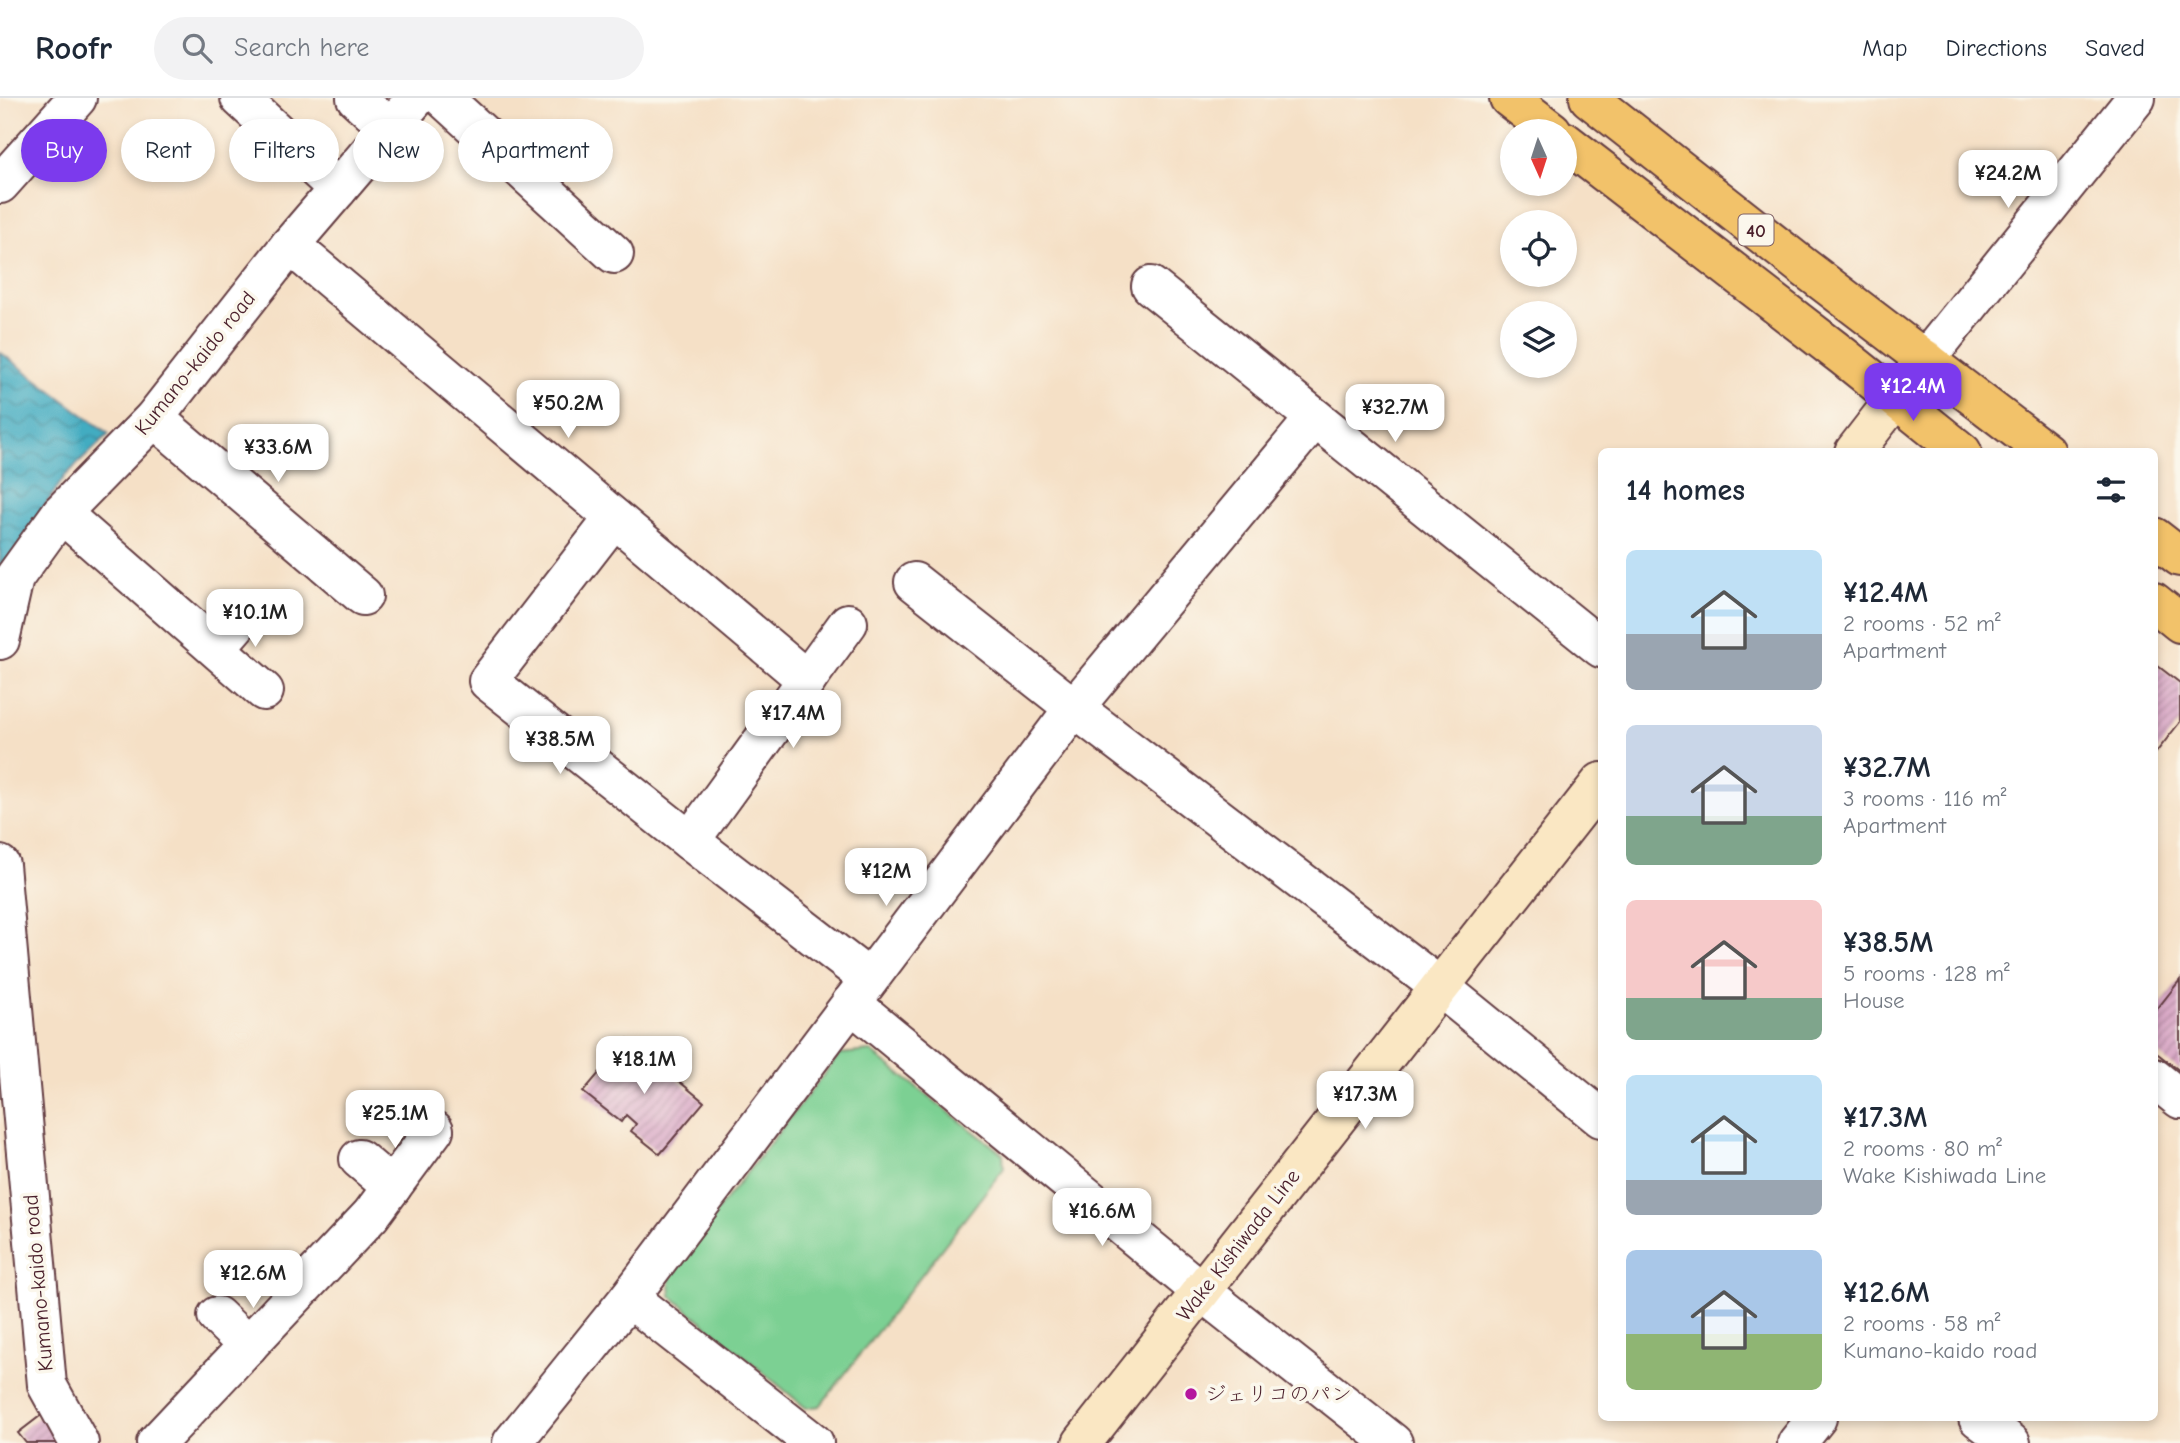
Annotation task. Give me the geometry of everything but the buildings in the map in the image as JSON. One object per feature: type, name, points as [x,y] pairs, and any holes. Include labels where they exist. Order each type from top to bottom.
[{"type":"main road","points":[[1509,98],[1536,119]]},
{"type":"main road","name":"40","points":[[1589,98],[1801,265],[2041,448]]},
{"type":"main road","name":"40","points":[[1577,151],[1957,448]]},
{"type":"main road","points":[[1857,448],[1926,359]]},
{"type":"main road","points":[[2158,540],[2180,557]]},
{"type":"main road","points":[[2158,606],[2180,623]]},
{"type":"main road","name":"Wake Kishiwada Line","points":[[1082,1443],[1598,786]]},
{"type":"street","points":[[0,184],[76,98]]},
{"type":"street","points":[[240,98],[338,189]]},
{"type":"street","points":[[356,98],[380,119]]},
{"type":"street","name":"Kumano-kaido road","points":[[398,119],[416,98]]},
{"type":"street","points":[[443,98],[614,254]]},
{"type":"street","points":[[1926,359],[2136,98]]},
{"type":"street","name":"Kumano-kaido road","points":[[0,640],[13,578],[61,513],[154,418],[290,245],[353,171]]},
{"type":"street","points":[[290,245],[807,680]]},
{"type":"street","points":[[1152,286],[1598,646]]},
{"type":"street","points":[[154,418],[363,596]]},
{"type":"street","points":[[512,1443],[629,1298],[1074,708],[1315,418]]},
{"type":"street","points":[[61,513],[264,691]]},
{"type":"street","points":[[614,518],[488,681],[690,841],[1201,1291],[1393,1443]]},
{"type":"street","points":[[914,582],[1074,708],[1440,987],[1598,1116]]},
{"type":"street","points":[[216,649],[249,610]]},
{"type":"street","points":[[690,841],[848,623]]},
{"type":"street","name":"Kumano-kaido road","points":[[0,865],[47,1385],[79,1443]]},
{"type":"street","points":[[2158,1081],[2180,1098]]},
{"type":"street","points":[[156,1443],[371,1216],[434,1130]]},
{"type":"street","points":[[359,1160],[392,1187]]},
{"type":"street","points":[[629,1298],[814,1443]]},
{"type":"street","points":[[217,1316],[248,1346]]},
{"type":"street","points":[[1797,1443],[1815,1421]]},
{"type":"street","points":[[1982,1421],[2011,1443]]},
{"type":"green space","points":[[870,1051],[1003,1154],[1004,1168],[820,1406],[806,1408],[671,1296],[669,1272],[840,1054]]},
{"type":"water","points":[[0,352],[109,434],[65,476],[0,574]]},
{"type":"place","name":"ジェリコのパン","points":[[1191,1394]]}]
